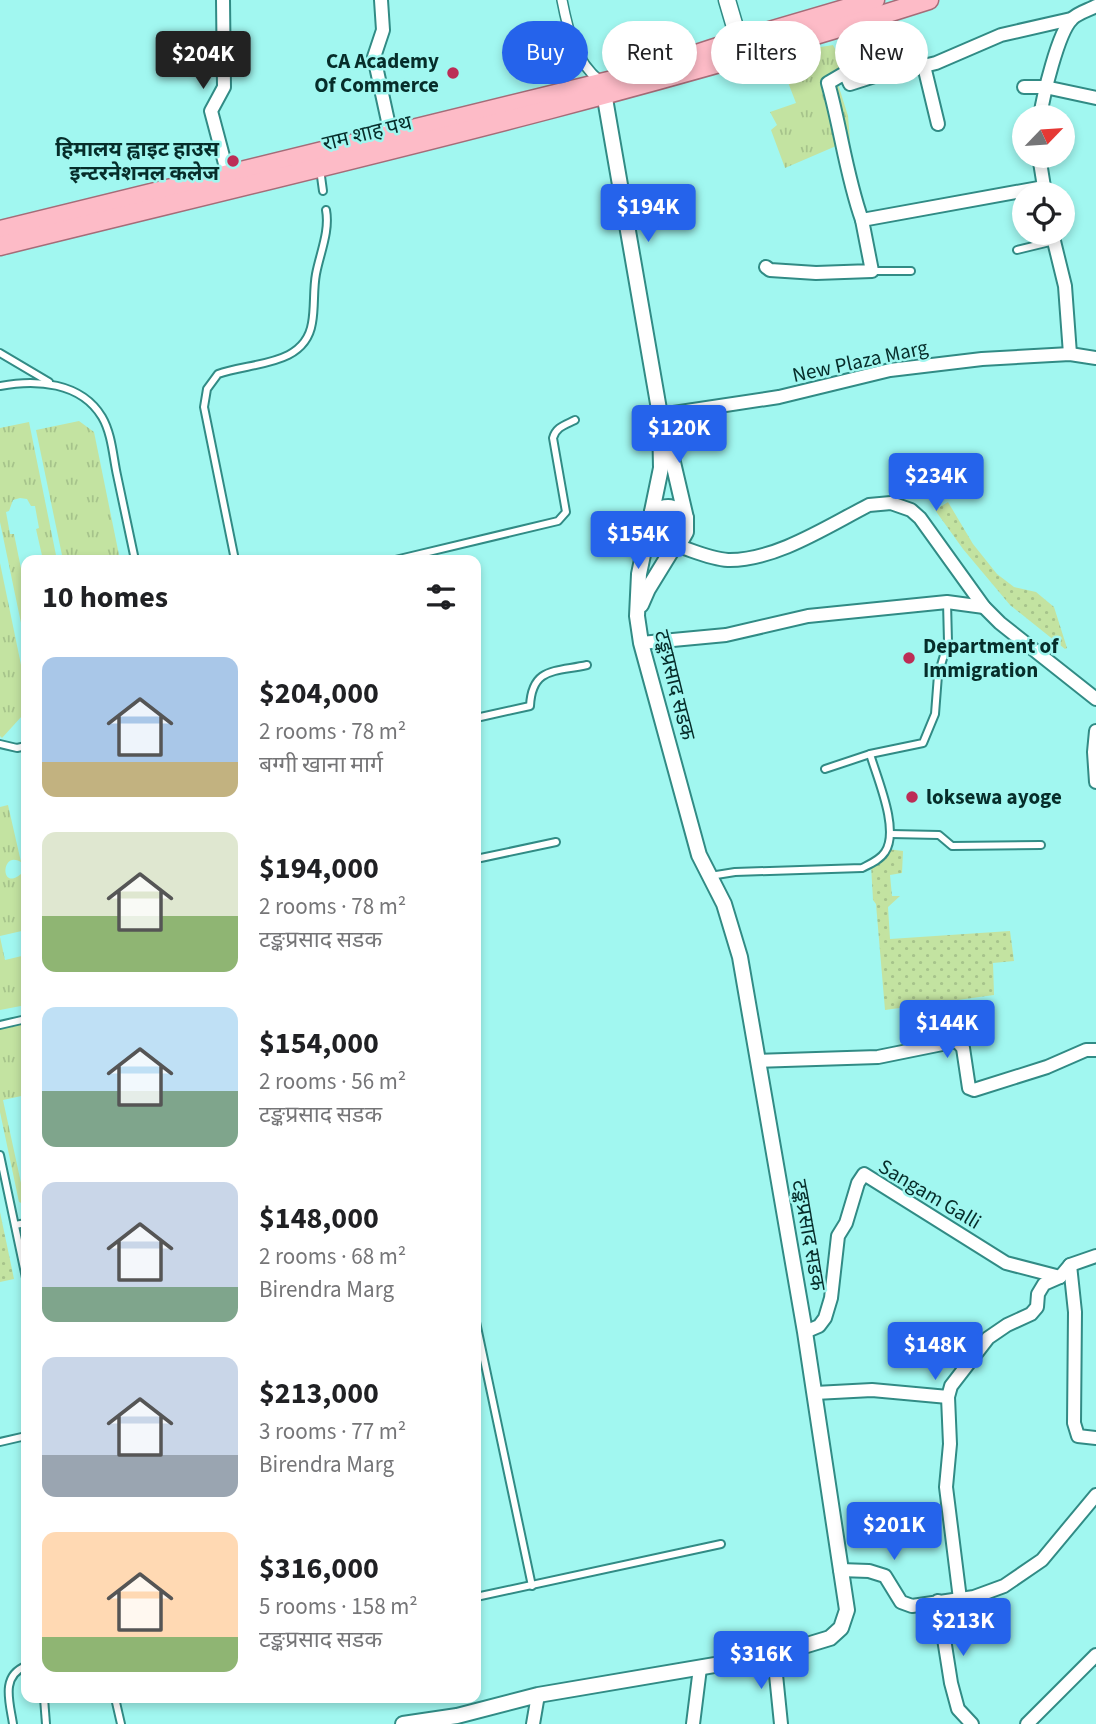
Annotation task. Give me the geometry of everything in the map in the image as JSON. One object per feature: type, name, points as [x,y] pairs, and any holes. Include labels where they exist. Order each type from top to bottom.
[{"type":"main road","points":[[727,0],[733,21]]},
{"type":"main road","points":[[816,21],[875,0]]},
{"type":"main road","points":[[821,28],[929,0]]},
{"type":"main road","name":"राम शाह पथ","points":[[0,246],[320,169],[711,57]]},
{"type":"main road","name":"राम शाह पथ","points":[[0,230],[391,135],[603,89]]},
{"type":"street","points":[[223,0],[224,88],[211,111],[228,175]]},
{"type":"street","points":[[382,0],[383,30],[374,57],[391,135]]},
{"type":"street","points":[[562,0],[569,35],[587,71],[603,89]]},
{"type":"street","points":[[928,64],[1001,35],[1071,19],[1096,6]]},
{"type":"street","points":[[1042,105],[1045,87],[1071,19]]},
{"type":"street","points":[[766,267],[770,270],[816,274],[872,271],[862,220],[841,148],[839,126],[828,83],[835,79]]},
{"type":"street","points":[[928,84],[938,124]]},
{"type":"street","points":[[1024,87],[1045,87],[1096,98]]},
{"type":"street","name":"टङ्कप्रसाद सडक","points":[[603,89],[660,415],[685,518]]},
{"type":"street","points":[[862,220],[1012,196]]},
{"type":"street","points":[[1055,245],[1065,286],[1070,354]]},
{"type":"street","name":"New Plaza Marg","points":[[660,415],[779,397],[890,370],[982,359],[1070,354],[1096,358]]},
{"type":"street","name":"टङ्कप्रसाद सडक","points":[[403,1724],[456,1720],[538,1695],[774,1655],[830,1638],[841,1628],[847,1610],[805,1332],[733,931],[724,904],[708,876],[690,823],[640,643],[637,616],[640,559],[662,460],[660,415]]},
{"type":"street","points":[[648,529],[652,540],[660,545],[676,545],[727,560],[753,557],[782,549],[869,505],[901,505],[920,518],[984,607],[1000,623],[1096,699]]},
{"type":"street","points":[[652,512],[662,507],[671,506],[678,509],[698,546],[709,556]]},
{"type":"street","points":[[637,616],[648,589],[686,532],[685,518]]},
{"type":"street","points":[[640,643],[726,635],[772,622],[808,616],[947,602],[984,607]]},
{"type":"street","points":[[1096,731],[1096,782]]},
{"type":"street","points":[[758,1061],[878,1057],[957,1041],[963,1048],[969,1088],[974,1090],[1047,1067],[1086,1050],[1096,1050]]},
{"type":"street","name":"Sangam Galli","points":[[805,1332],[819,1326],[825,1318],[831,1298],[838,1236],[846,1223],[858,1183],[864,1174],[1006,1263],[1060,1277]]},
{"type":"street","points":[[960,1599],[946,1487],[950,1444],[948,1397],[951,1386],[988,1338],[1031,1314],[1037,1307],[1038,1294],[1044,1284],[1060,1277],[1070,1265],[1096,1256]]},
{"type":"street","points":[[1070,1265],[1075,1312],[1074,1423],[1078,1436],[1096,1438]]},
{"type":"street","points":[[815,1393],[872,1390],[948,1397]]},
{"type":"street","points":[[841,1570],[885,1576],[901,1602],[907,1605],[974,1597],[1004,1586],[1042,1560],[1096,1495]]},
{"type":"street","points":[[938,1601],[951,1683],[958,1709],[972,1724]]},
{"type":"street","points":[[774,1655],[781,1724]]},
{"type":"street","points":[[1027,1724],[1096,1655]]},
{"type":"street","points":[[693,1724],[700,1668]]},
{"type":"street","points":[[533,1724],[538,1695]]},
{"type":"lane","points":[[320,169],[323,191]]},
{"type":"lane","points":[[234,555],[204,407],[207,389],[218,374],[287,356],[299,349],[307,338],[312,326],[315,278],[329,222],[326,210]]},
{"type":"lane","points":[[1017,250],[1031,245]]},
{"type":"lane","points":[[872,271],[912,271]]},
{"type":"lane","points":[[0,353],[53,384],[86,399],[102,417],[134,555]]},
{"type":"lane","points":[[0,386],[23,382],[53,384]]},
{"type":"lane","points":[[416,555],[558,521],[563,517],[566,512],[553,438],[555,431],[575,420]]},
{"type":"lane","points":[[825,769],[870,754],[923,743],[935,714],[939,675],[948,642],[947,602]]},
{"type":"lane","points":[[481,717],[530,706],[531,689],[536,680],[544,675],[587,665]]},
{"type":"lane","points":[[0,744],[17,748]]},
{"type":"lane","points":[[0,751],[21,747]]},
{"type":"lane","points":[[708,876],[735,872],[862,868],[877,861],[886,852],[891,834],[870,754]]},
{"type":"lane","points":[[891,834],[939,835],[952,846],[1041,845]]},
{"type":"lane","points":[[481,858],[556,842]]},
{"type":"lane","points":[[0,1025],[21,1020]]},
{"type":"lane","points":[[0,1155],[21,1254]]},
{"type":"lane","points":[[15,1225],[21,1224]]},
{"type":"lane","points":[[481,1346],[532,1586]]},
{"type":"lane","points":[[0,1442],[21,1437]]},
{"type":"lane","points":[[481,1596],[721,1544]]},
{"type":"lane","points":[[13,1724],[8,1686],[13,1674],[21,1669]]},
{"type":"lane","points":[[44,1703],[46,1724]]},
{"type":"lane","points":[[116,1703],[121,1724]]},
{"type":"green space","points":[[833,45],[835,49],[835,84],[838,84],[848,116],[850,140],[785,168],[771,130],[777,125],[770,112],[796,103],[789,84],[821,84],[821,47]]},
{"type":"green space","points":[[79,421],[94,432],[119,555],[62,555],[36,430]]},
{"type":"green space","points":[[29,422],[56,555],[42,555],[36,529],[39,528],[35,506],[31,506],[27,499],[13,500],[6,512],[21,568],[21,623],[0,522],[0,428]]},
{"type":"green space","points":[[948,502],[973,544],[997,574],[1014,587],[1036,592],[1054,607],[1067,648],[1010,605],[963,549],[935,510]]},
{"type":"green space","points":[[0,563],[21,665],[21,717],[2,738]]},
{"type":"green space","points":[[8,805],[21,862],[9,861],[6,871],[10,878],[21,874],[21,931],[0,936],[0,807]]},
{"type":"green space","points":[[887,849],[903,851],[902,873],[890,875],[892,896],[900,896],[888,907],[890,939],[1010,931],[1014,961],[993,963],[994,995],[885,1010],[871,865],[876,866]]},
{"type":"green space","points":[[0,937],[5,960],[21,956],[21,1006],[0,1010]]},
{"type":"green space","points":[[21,1021],[21,1096],[3,1100],[21,1183],[21,1203],[0,1112],[0,1025]]},
{"type":"green space","points":[[0,1212],[14,1279],[0,1282]]},
{"type":"place","name":"CA Academy Of Commerce","points":[[453,73]]},
{"type":"place","name":"हिमालय ह्वाइट हाउस इन्टरनेशनल कलेज","points":[[233,161]]},
{"type":"place","name":"Department of Immigration","points":[[909,658]]},
{"type":"place","name":"loksewa ayoge","points":[[912,797]]}]
